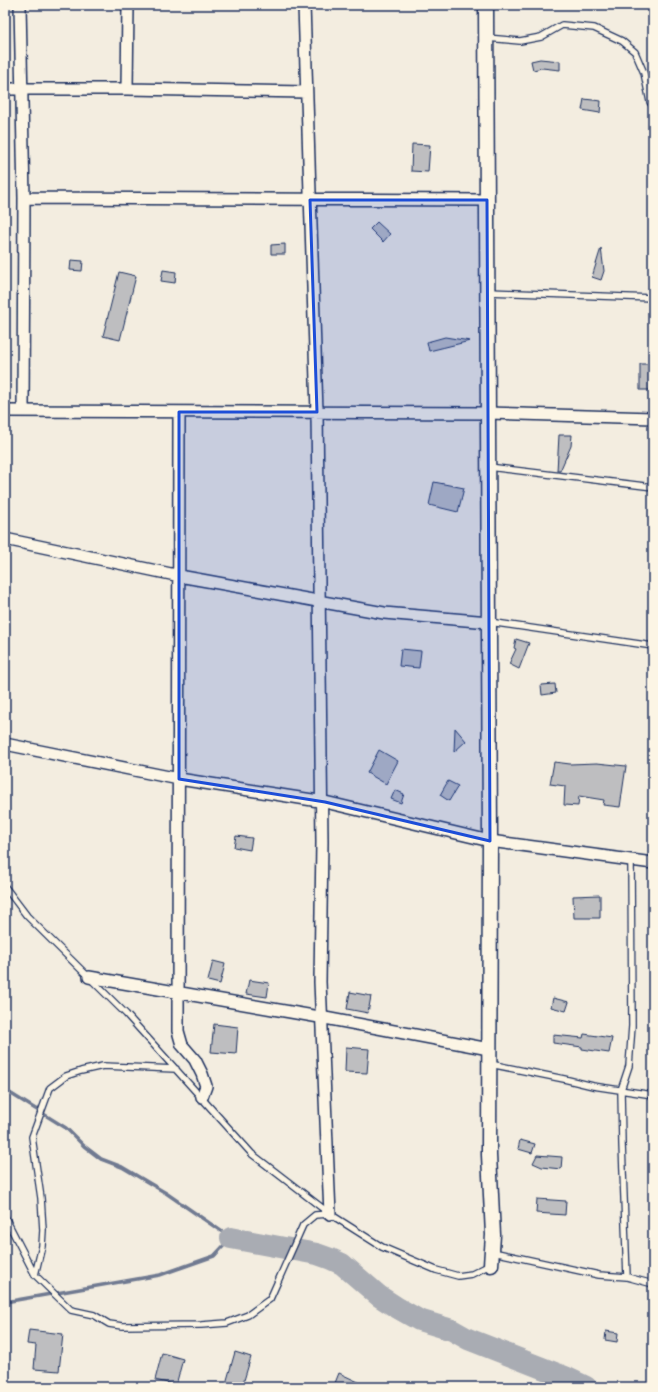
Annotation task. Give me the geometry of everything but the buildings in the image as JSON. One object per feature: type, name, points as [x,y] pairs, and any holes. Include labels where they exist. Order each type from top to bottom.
[{"type":"street","points":[[20,5],[24,198],[23,411]]},
{"type":"street","points":[[127,89],[128,5]]},
{"type":"street","points":[[304,5],[317,412],[322,801],[320,982],[330,1214]]},
{"type":"street","points":[[486,5],[490,841],[489,1154],[493,1235],[492,1258]]},
{"type":"street","points":[[5,89],[127,89],[306,92]]},
{"type":"street","points":[[24,198],[487,200]]},
{"type":"street","points":[[5,411],[488,413],[653,418]]},
{"type":"street","points":[[179,412],[178,1031],[182,1045],[195,1060],[202,1074],[206,1086],[202,1097]]},
{"type":"street","points":[[5,539],[179,576],[384,613],[489,622]]},
{"type":"street","points":[[5,744],[178,778],[322,801],[490,841],[653,863]]},
{"type":"street","points":[[89,977],[322,1017],[489,1049]]},
{"type":"lane","points":[[486,38],[520,41],[541,37],[562,25],[594,28],[622,41],[635,52],[644,72],[650,102],[653,106]]},
{"type":"lane","points":[[488,292],[653,298]]},
{"type":"lane","points":[[488,467],[653,487]]},
{"type":"lane","points":[[489,622],[653,646]]},
{"type":"lane","points":[[627,1277],[621,1090],[629,1066],[632,1026],[632,860]]},
{"type":"lane","points":[[5,888],[27,916],[126,1014],[252,1154],[330,1214],[382,1247],[436,1270],[458,1276],[472,1274],[492,1258],[599,1275],[627,1277],[653,1284]]},
{"type":"lane","points":[[489,1064],[594,1086],[653,1095]]},
{"type":"lane","points":[[35,1275],[42,1246],[43,1230],[41,1198],[32,1138],[50,1088],[66,1076],[103,1066],[176,1069]]},
{"type":"lane","points":[[6,1220],[35,1275],[71,1310],[94,1315],[109,1324],[122,1326],[201,1325],[226,1323],[248,1315],[270,1299],[303,1225],[315,1215],[330,1214]]},
{"type":"highlighted area","points":[[310,200],[487,200],[490,841],[325,802],[179,779],[179,412],[317,412]]},
{"type":"waterway","points":[[5,1090],[66,1128],[84,1146],[101,1159],[122,1167],[166,1193],[231,1238],[214,1256],[160,1275],[5,1302]]},
{"type":"waterway","points":[[231,1238],[317,1254],[331,1259],[342,1264],[379,1296],[419,1320],[452,1330],[468,1339],[565,1377],[586,1387]]}]
